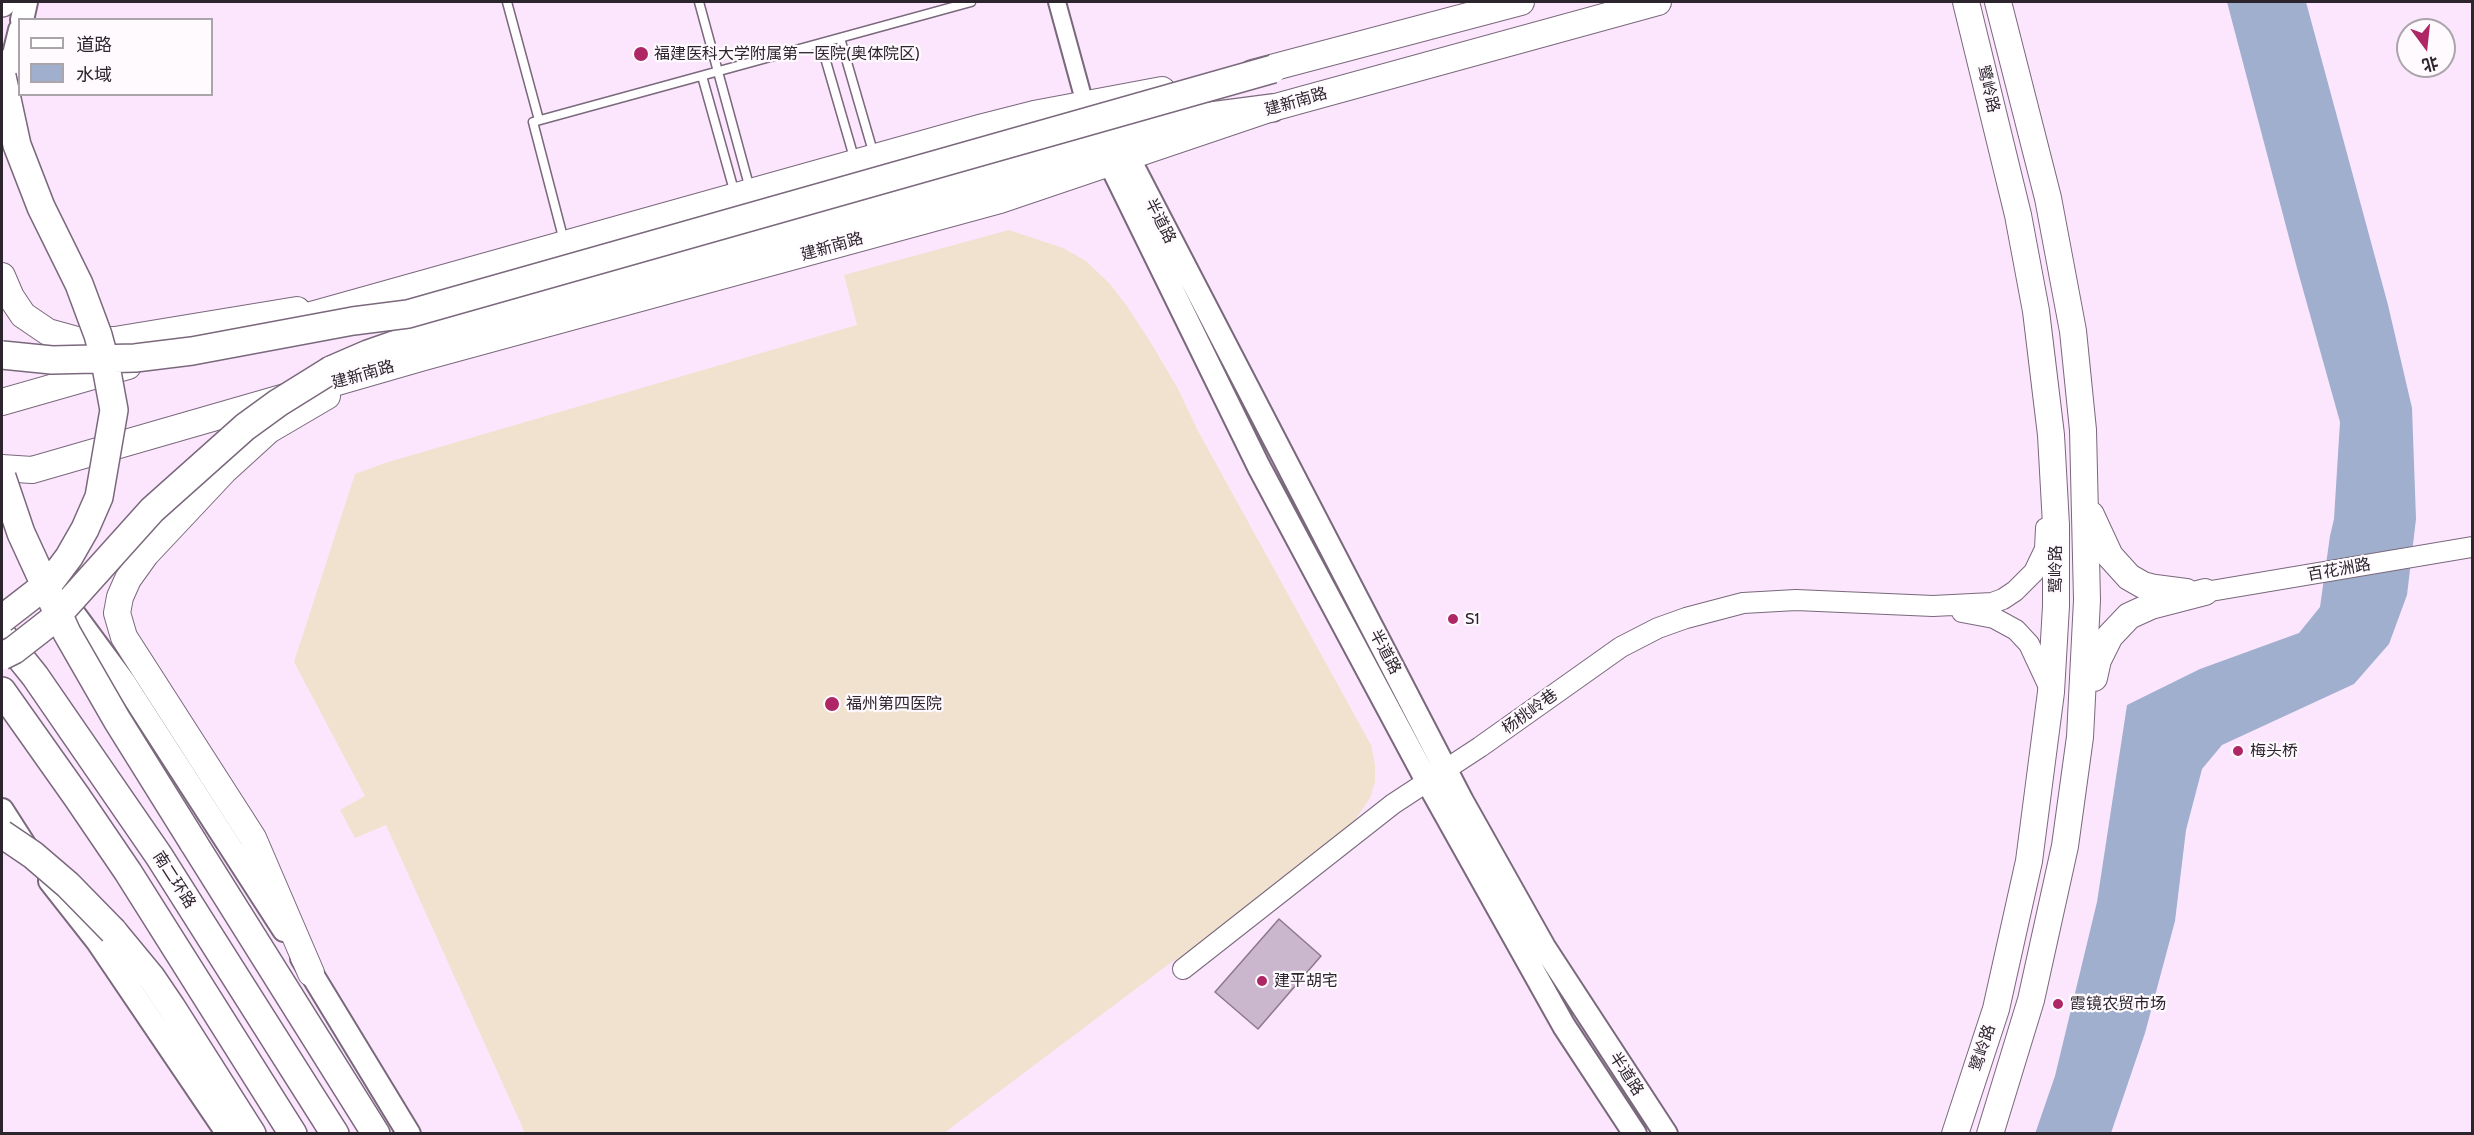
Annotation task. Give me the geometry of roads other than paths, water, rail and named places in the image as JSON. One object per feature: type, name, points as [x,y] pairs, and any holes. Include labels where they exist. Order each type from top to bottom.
[{"type":"highway","points":[[2,619],[51,581],[69,557],[85,529],[99,496],[114,410],[98,335],[79,284],[41,207],[17,145],[8,67]]},
{"type":"highway","points":[[2,355],[52,360],[135,358],[214,348],[353,321],[408,314],[1273,69]]},
{"type":"highway","points":[[2,656],[14,650],[55,618],[152,510],[245,427],[278,403],[332,370],[368,354],[506,312],[1160,128],[1203,117],[1272,108]]},
{"type":"highway","points":[[2,477],[21,533],[73,644],[127,737],[376,1134]]},
{"type":"highway","name":"南二环路","points":[[2,635],[35,676],[159,856],[335,1134]]},
{"type":"highway","points":[[2,691],[128,872],[293,1134]]},
{"type":"highway","points":[[2,834],[33,855],[68,885],[113,931],[151,977],[252,1134]]},
{"type":"main road","points":[[22,18],[26,2]]},
{"type":"main road","points":[[2,402],[1003,122],[1085,104],[1273,69],[1521,2]]},
{"type":"main road","name":"建新南路","points":[[2,468],[32,470],[424,357],[1000,200],[1272,108],[1658,2]]},
{"type":"main road","name":"鹭岭路","points":[[1955,1134],[1996,1009],[2032,841],[2051,692],[2056,583],[2051,435],[2029,266],[1966,2]]},
{"type":"main road","name":"鹭岭路","points":[[1990,1134],[2031,1000],[2065,846],[2080,737],[2087,638],[2086,504],[2081,397],[2063,276],[2024,98],[1998,2]]},
{"type":"main road","points":[[2,106],[8,67],[18,36]]},
{"type":"main road","points":[[2,134],[8,67]]},
{"type":"main road","name":"半道路","points":[[1119,160],[1462,801],[1544,947],[1666,1134]]},
{"type":"main road","name":"半道路","points":[[1119,160],[1259,467],[1427,781],[1563,1026],[1635,1134]]},
{"type":"main road","points":[[2,276],[22,315],[37,326],[60,337],[96,342],[378,297]]},
{"type":"main road","points":[[311,972],[253,838],[124,637],[117,613],[120,597],[128,579],[146,554],[224,471],[269,430],[329,394],[424,357]]},
{"type":"main road","points":[[2086,504],[2110,556],[2129,577],[2143,585],[2165,591],[2205,592]]},
{"type":"main road","points":[[2,516],[124,682],[311,972],[408,1134]]},
{"type":"main road","points":[[2080,737],[2090,723],[2098,660],[2117,627],[2129,616],[2151,606],[2205,592]]},
{"type":"main road","points":[[2,810],[42,871],[98,942],[228,1134]]},
{"type":"street","points":[[1057,2],[1085,104]]},
{"type":"street","points":[[1933,606],[1992,603],[2015,591],[2034,572],[2045,549],[2046,479],[2051,435]]},
{"type":"street","name":"百花洲路","points":[[2205,592],[2472,547]]},
{"type":"street","name":"杨桃岭巷","points":[[1183,969],[1393,804],[1621,647],[1658,628],[1743,603],[1768,601],[1933,606]]},
{"type":"street","points":[[1933,606],[1994,618],[2016,630],[2028,644],[2051,692]]},
{"type":"lane","points":[[507,2],[539,120]]},
{"type":"lane","points":[[699,2],[718,72],[743,194]]},
{"type":"lane","points":[[565,245],[532,122],[972,2]]},
{"type":"lane","points":[[840,38],[865,160]]},
{"type":"lane","points":[[821,44],[865,160]]},
{"type":"lane","points":[[702,76],[743,194]]},
{"type":"water","points":[[2227,2],[2306,2],[2388,305],[2412,408],[2416,519],[2407,595],[2389,644],[2354,684],[2222,745],[2202,769],[2186,830],[2175,921],[2145,1033],[2111,1133],[2035,1134],[2055,1076],[2097,902],[2127,705],[2200,669],[2299,633],[2320,607],[2334,519],[2340,422]]},
{"type":"place","name":"福建医科大学附属第一医院(奥体院区)","points":[[641,54]]},
{"type":"place","name":"S1","points":[[1453,619]]},
{"type":"place","name":"福州第四医院","points":[[832,704]]},
{"type":"place","name":"梅头桥","points":[[2238,751]]},
{"type":"place","name":"建平胡宅","points":[[1262,981]]},
{"type":"place","name":"霞镜农贸市场","points":[[2058,1004]]}]
